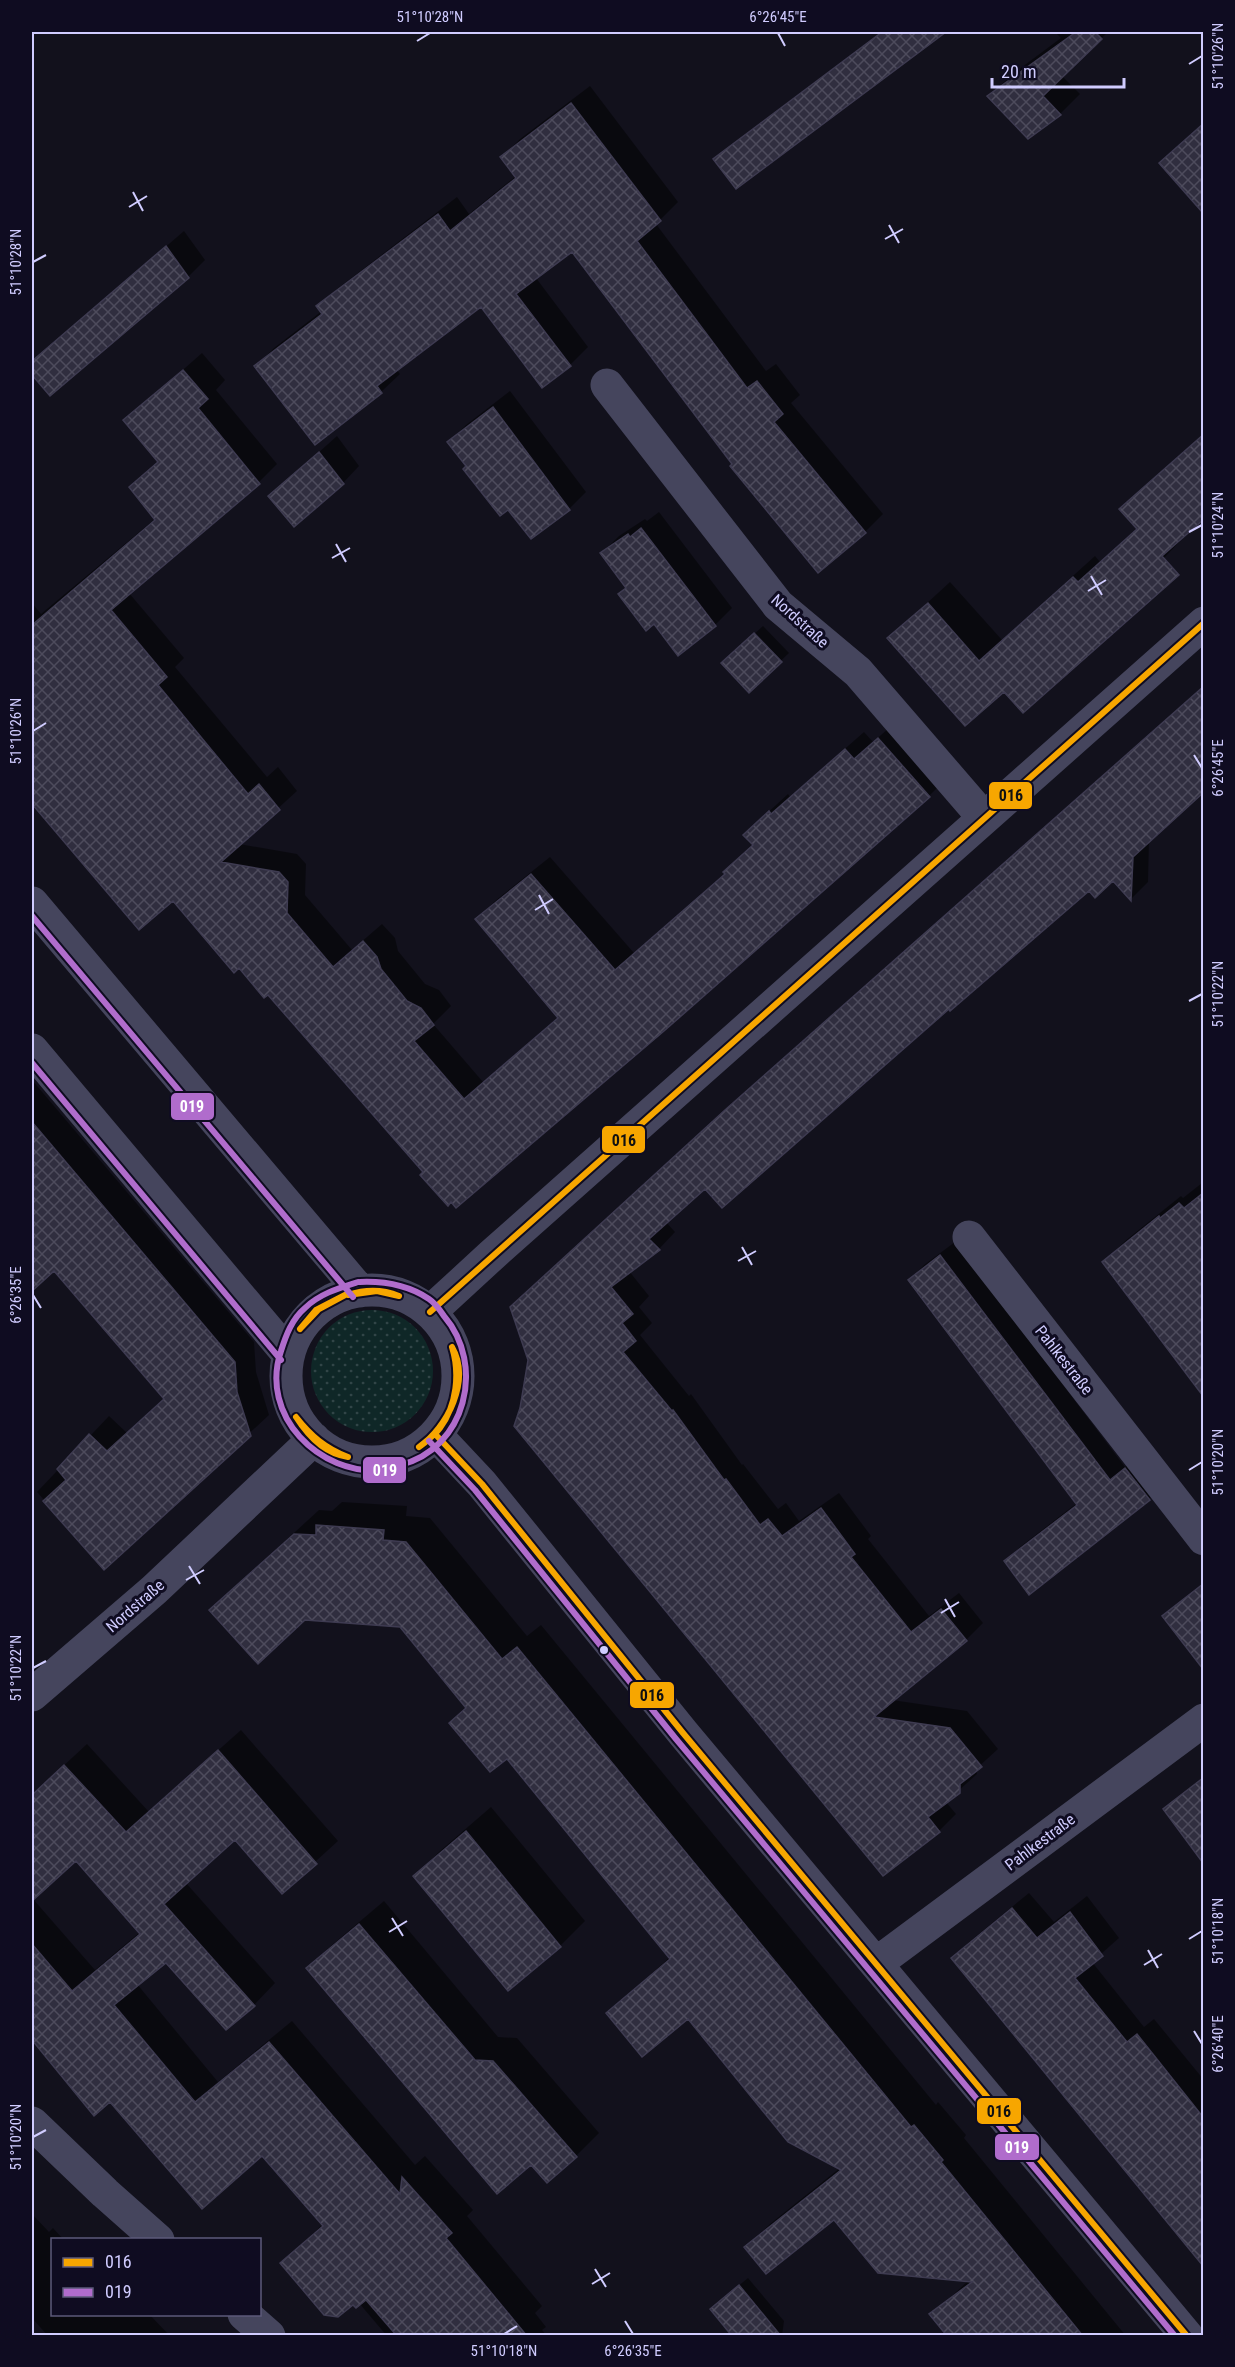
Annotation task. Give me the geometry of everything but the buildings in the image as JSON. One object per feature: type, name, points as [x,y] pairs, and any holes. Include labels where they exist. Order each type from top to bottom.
[{"type":"street","name":"Nordstraße","points":[[607,385],[778,605],[858,672],[984,818]]},
{"type":"street","points":[[430,1312],[1203,622]]},
{"type":"street","points":[[32,903],[360,1291]]},
{"type":"street","points":[[32,1050],[288,1354]]},
{"type":"street","name":"Pahlkestraße","points":[[969,1237],[1203,1539]]},
{"type":"street","points":[[385,1290],[409,1298],[430,1312],[447,1333],[457,1359],[458,1386],[451,1412],[436,1435],[413,1452],[396,1458],[387,1461],[359,1462],[332,1453],[314,1439],[296,1419],[288,1398],[285,1376],[288,1354],[297,1333],[311,1315],[334,1299],[360,1291],[385,1290]]},
{"type":"street","points":[[436,1435],[482,1484],[683,1732],[1187,2336]]},
{"type":"street","name":"Nordstraße","points":[[32,1695],[154,1590],[314,1439]]},
{"type":"street","name":"Pahlkestraße","points":[[877,1963],[1203,1720]]},
{"type":"street","points":[[32,2123],[156,2238]]},
{"type":"street","points":[[246,2316],[269,2336]]},
{"type":"green space","points":[[372,1310],[395,1315],[406,1320],[415,1328],[423,1337],[428,1348],[433,1371],[428,1394],[423,1405],[415,1414],[406,1422],[395,1427],[372,1432],[349,1427],[338,1422],[329,1414],[321,1405],[316,1394],[311,1371],[316,1348],[321,1337],[329,1328],[338,1320],[349,1315]]},
{"type":"transit line","name":"016","points":[[430,1312],[1204,623]]},
{"type":"transit line","name":"019","points":[[32,916],[353,1297]]},
{"type":"transit line","name":"019","points":[[32,1063],[281,1360]]},
{"type":"transit line","name":"019","points":[[358,1282],[323,1295],[296,1317],[281,1351],[276,1375],[279,1397],[287,1418],[300,1437],[317,1452],[337,1463],[359,1469],[385,1470],[423,1456],[441,1442],[454,1424],[463,1403],[466,1380],[464,1358],[457,1336],[439,1309],[429,1299],[413,1290],[396,1285],[360,1282]]},
{"type":"transit line","name":"016","points":[[348,1295],[374,1291],[399,1296]]},
{"type":"transit line","name":"016","points":[[348,1295],[377,1291],[399,1296]]},
{"type":"transit line","name":"016","points":[[300,1329],[316,1310],[345,1295]]},
{"type":"transit line","name":"016","points":[[300,1329],[319,1309],[345,1295]]},
{"type":"transit line","name":"016","points":[[419,1447],[438,1431],[450,1409],[456,1378],[452,1347]]},
{"type":"transit line","name":"016","points":[[419,1447],[439,1428],[454,1402],[459,1374],[452,1347]]},
{"type":"transit line","name":"016","points":[[296,1417],[319,1441],[348,1457]]},
{"type":"transit line","name":"016","points":[[296,1417],[318,1443],[332,1452],[348,1457]]},
{"type":"transit line","name":"016","points":[[436,1435],[482,1484],[683,1733],[1187,2336]]},
{"type":"transit line","name":"019","points":[[429,1441],[475,1490],[676,1739],[1175,2336]]}]
